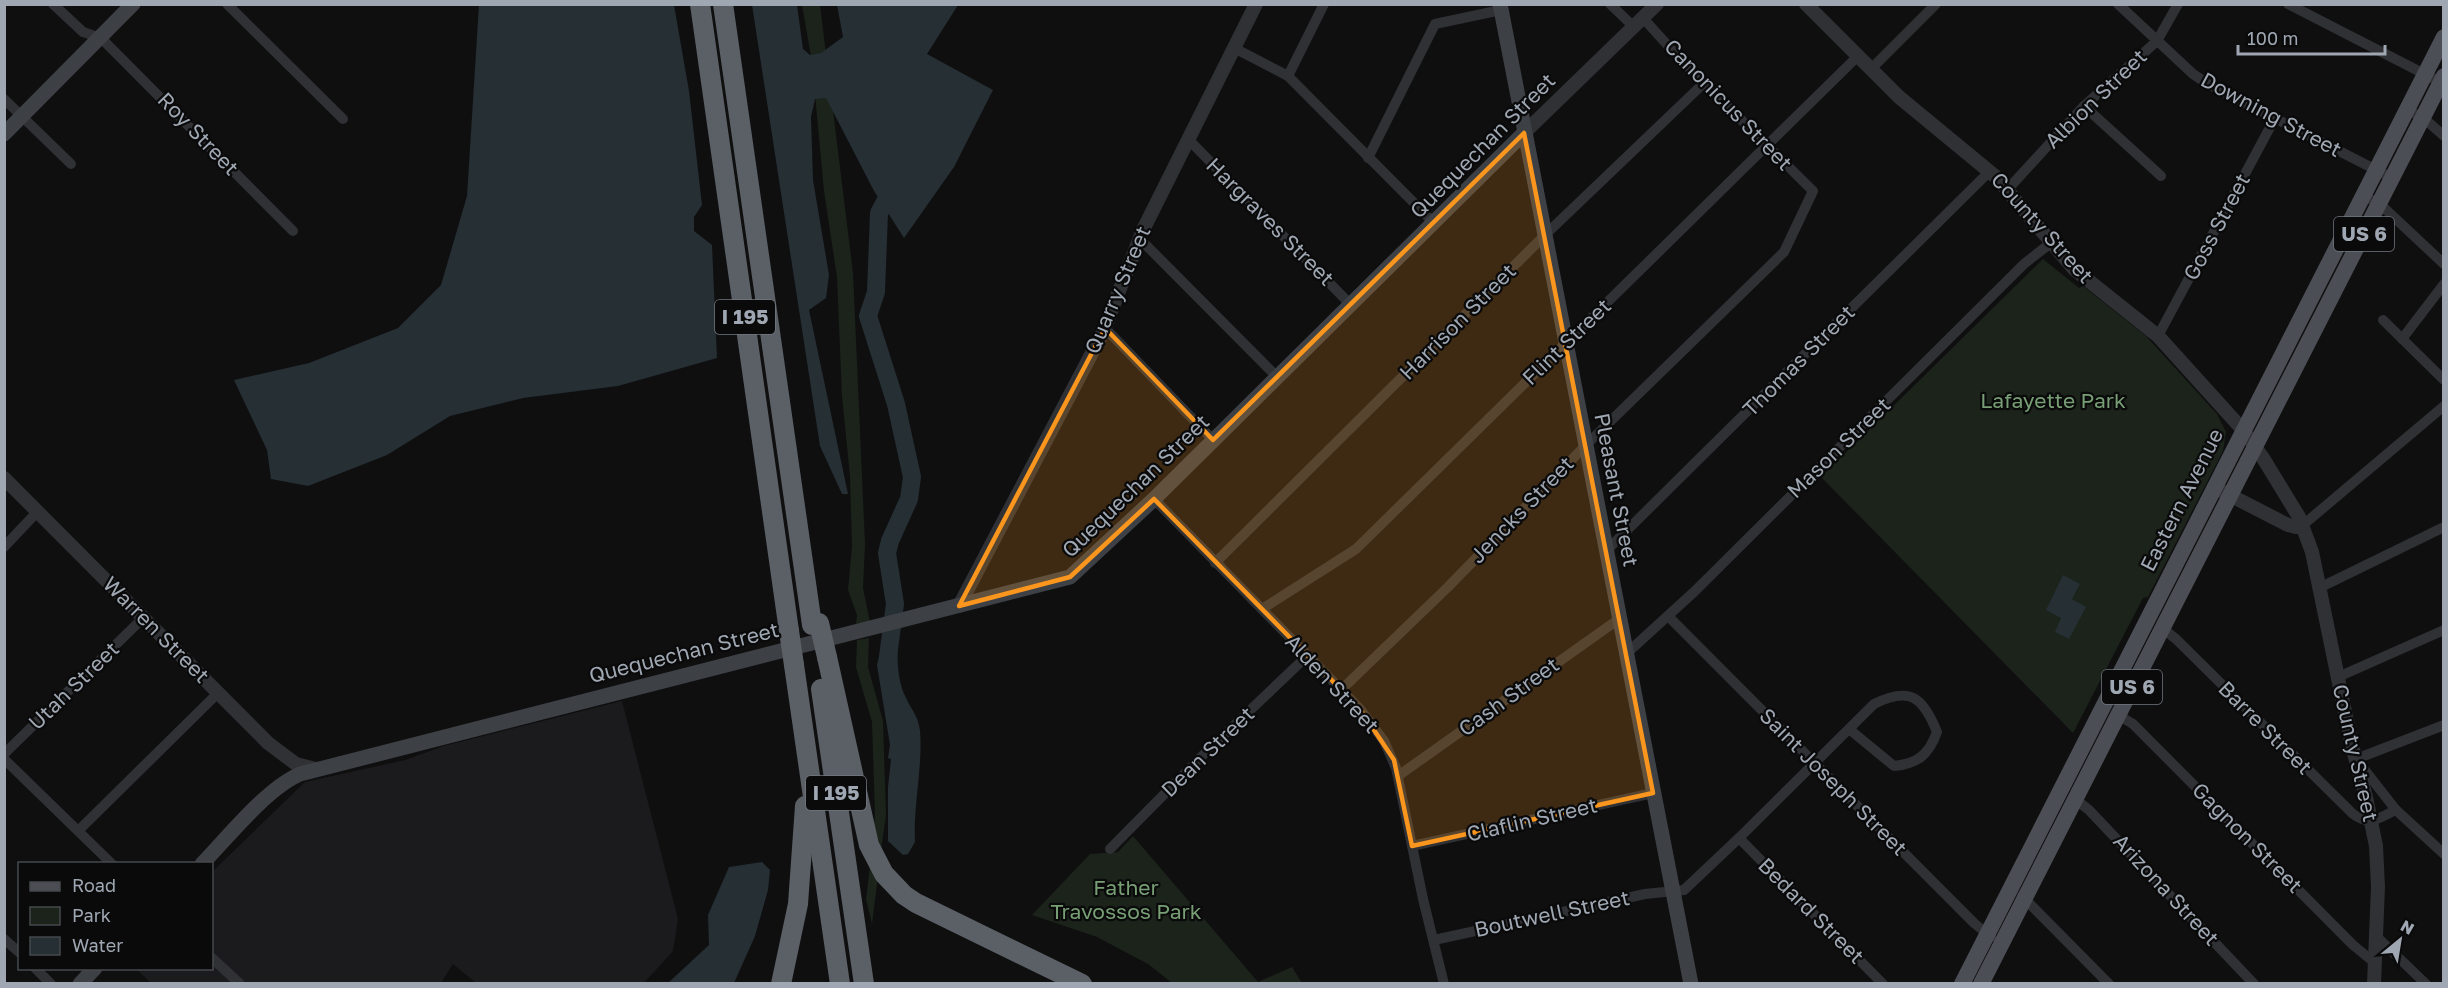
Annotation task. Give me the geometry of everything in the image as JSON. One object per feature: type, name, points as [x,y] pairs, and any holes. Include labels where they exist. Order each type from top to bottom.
[{"type":"highway","name":"I 195","points":[[700,4],[839,980]]},
{"type":"highway","name":"I 195","points":[[723,4],[799,531],[822,658],[864,984]]},
{"type":"highway","points":[[822,658],[871,851],[884,874],[898,890],[916,903],[1082,984]]},
{"type":"highway","points":[[781,984],[793,935],[800,888],[807,759]]},
{"type":"main road","points":[[4,134],[133,4]]},
{"type":"main road","name":"Pleasant Street","points":[[1500,7],[1691,984]]},
{"type":"main road","name":"Eastern Avenue","points":[[1962,984],[2444,37]]},
{"type":"main road","name":"Eastern Avenue","points":[[1981,984],[2442,80]]},
{"type":"main road","name":"Quequechan Street","points":[[204,862],[280,786],[292,777],[316,769],[412,747],[454,733],[1070,577],[1154,499],[1524,133]]},
{"type":"main road","points":[[80,984],[94,970]]},
{"type":"street","name":"Roy Street","points":[[53,4],[83,32],[101,38],[294,231]]},
{"type":"street","points":[[227,4],[343,119]]},
{"type":"street","name":"Quarry Street","points":[[958,606],[1105,328],[1139,238],[1256,4]]},
{"type":"street","points":[[1288,76],[1324,4]]},
{"type":"street","name":"Canonicus Street","points":[[1610,4],[1639,22],[1813,191]]},
{"type":"street","name":"Quequechan Street","points":[[1524,133],[1657,4]]},
{"type":"street","name":"County Street","points":[[1806,4],[1918,114],[1990,171],[2008,189],[2074,269],[2158,336],[2243,430],[2303,525],[2312,552],[2371,822],[2378,871],[2373,984]]},
{"type":"street","points":[[1871,69],[1936,4]]},
{"type":"street","name":"Downing Street","points":[[2118,4],[2193,74],[2208,84],[2392,178]]},
{"type":"street","name":"Albion Street","points":[[2008,189],[2084,106],[2157,41],[2178,4]]},
{"type":"street","points":[[2288,4],[2425,74],[2442,80]]},
{"type":"street","points":[[1368,158],[1435,24],[1500,7]]},
{"type":"street","points":[[1234,48],[1288,76],[1434,223]]},
{"type":"street","name":"Flint Street","points":[[1262,609],[1356,549],[1858,56]]},
{"type":"street","name":"Harrison Street","points":[[1215,563],[1545,236],[1704,83]]},
{"type":"street","points":[[4,99],[71,165]]},
{"type":"street","points":[[2084,106],[2161,176]]},
{"type":"street","points":[[2407,109],[2423,118],[2444,136]]},
{"type":"street","name":"Goss Street","points":[[2158,336],[2275,118]]},
{"type":"street","name":"Hargraves Street","points":[[1188,139],[1351,305]]},
{"type":"street","name":"Thomas Street","points":[[1606,551],[1990,171]]},
{"type":"street","name":"Jencks Street","points":[[1341,690],[1448,587],[1586,446],[1784,252],[1813,191]]},
{"type":"street","points":[[2364,195],[2379,204],[2444,264]]},
{"type":"street","points":[[1139,238],[1277,377]]},
{"type":"street","name":"Mason Street","points":[[1626,654],[1668,616],[2024,264],[2052,242]]},
{"type":"street","points":[[2402,339],[2444,284]]},
{"type":"street","points":[[2383,320],[2444,380]]},
{"type":"street","points":[[1105,328],[1213,441]]},
{"type":"street","points":[[2214,487],[2288,525],[2296,527],[2303,525],[2444,406]]},
{"type":"street","name":"Warren Street","points":[[4,478],[279,753],[302,766],[316,769]]},
{"type":"street","name":"Alden Street","points":[[1154,499],[1381,734],[1391,753],[1398,776],[1444,984]]},
{"type":"street","points":[[4,547],[38,512]]},
{"type":"street","points":[[2319,588],[2444,527]]},
{"type":"street","name":"Saint Joseph Street","points":[[1668,616],[1987,934],[2002,944]]},
{"type":"street","name":"Utah Street","points":[[4,756],[143,618]]},
{"type":"street","name":"Cash Street","points":[[1398,776],[1619,618]]},
{"type":"street","name":"Barre Street","points":[[2162,628],[2176,639],[2349,811],[2371,822]]},
{"type":"street","points":[[2338,677],[2444,630]]},
{"type":"street","name":"Dean Street","points":[[1110,849],[1307,656]]},
{"type":"street","points":[[79,830],[218,693]]},
{"type":"street","points":[[1903,694],[1912,698],[1929,712],[1937,732],[1932,747],[1922,758],[1907,765],[1894,766],[1849,729],[1874,704],[1891,695],[1903,694]]},
{"type":"street","name":"Gagnon Street","points":[[2118,714],[2133,724],[2353,945],[2374,963]]},
{"type":"street","points":[[2444,725],[2356,759],[2396,810],[2444,854]]},
{"type":"street","name":"Boutwell Street","points":[[1434,940],[1645,894],[1684,890],[1849,729]]},
{"type":"street","points":[[4,756],[110,862]]},
{"type":"street","name":"Claflin Street","points":[[1412,846],[1653,794]]},
{"type":"street","name":"Arizona Street","points":[[2075,799],[2089,810],[2254,984]]},
{"type":"street","points":[[2371,822],[2396,810]]},
{"type":"street","name":"Bedard Street","points":[[1739,838],[1883,984]]},
{"type":"street","points":[[2012,885],[2109,984]]},
{"type":"street","points":[[2376,936],[2426,984]]},
{"type":"street","points":[[4,939],[18,951]]},
{"type":"street","points":[[213,959],[240,984]]},
{"type":"street","points":[[36,970],[51,984]]},
{"type":"highlighted area","points":[[1524,133],[1653,793],[1412,846],[1394,760],[1360,709],[1154,499],[1070,577],[959,606],[1105,328],[1213,440]]},
{"type":"shaded area","points":[[622,701],[678,919],[673,951],[644,983],[476,983],[453,964],[441,983],[152,984],[137,970],[213,970],[213,871],[305,782],[405,760],[444,746]]},
{"type":"green space","points":[[802,5],[820,5],[853,273],[865,544],[863,588],[870,622],[856,624],[857,615],[848,590],[852,547],[850,476],[842,396],[837,277],[824,191],[812,62]]},
{"type":"green space","name":"Lafayette Park","points":[[2043,259],[2079,288],[2083,286],[2146,336],[2217,414],[2226,432],[2223,451],[2148,597],[2143,598],[2073,733],[1821,477]]},
{"type":"green space","points":[[869,638],[868,667],[883,721],[886,815],[879,865],[872,848],[875,814],[872,722],[856,667],[857,640]]},
{"type":"green space","name":"Father Travossos Park","points":[[1133,836],[1258,982],[1292,967],[1302,983],[1172,983],[1148,964],[1097,937],[1032,915],[1090,854],[1118,852]]},
{"type":"green space","points":[[871,858],[878,876],[872,924],[866,899]]},
{"type":"water","points":[[479,5],[674,5],[689,91],[702,205],[694,217],[694,231],[712,245],[717,358],[618,386],[523,398],[450,416],[387,455],[308,486],[271,479],[267,450],[234,380],[309,363],[398,328],[441,285],[467,196]]},
{"type":"water","points":[[752,5],[797,5],[803,49],[810,55],[821,53],[843,37],[837,5],[958,5],[927,54],[993,90],[954,167],[904,238],[874,191],[826,98],[815,99],[811,117],[813,180],[829,275],[826,298],[809,310],[848,494],[842,494],[820,446]]},
{"type":"water","points":[[2063,575],[2080,584],[2072,599],[2086,607],[2069,639],[2055,632],[2061,618],[2046,610]]},
{"type":"water","points":[[898,639],[899,677],[906,698],[918,721],[921,744],[915,842],[908,854],[903,855],[888,841],[888,787],[891,759],[888,758],[890,745],[877,665],[883,640]]},
{"type":"water","points":[[762,862],[770,870],[768,890],[755,936],[734,983],[668,983],[709,945],[708,915],[729,867]]},
{"type":"waterway","points":[[887,664],[895,604],[887,553],[909,499],[912,477],[896,404],[868,316],[876,292],[879,213],[894,185]]}]
